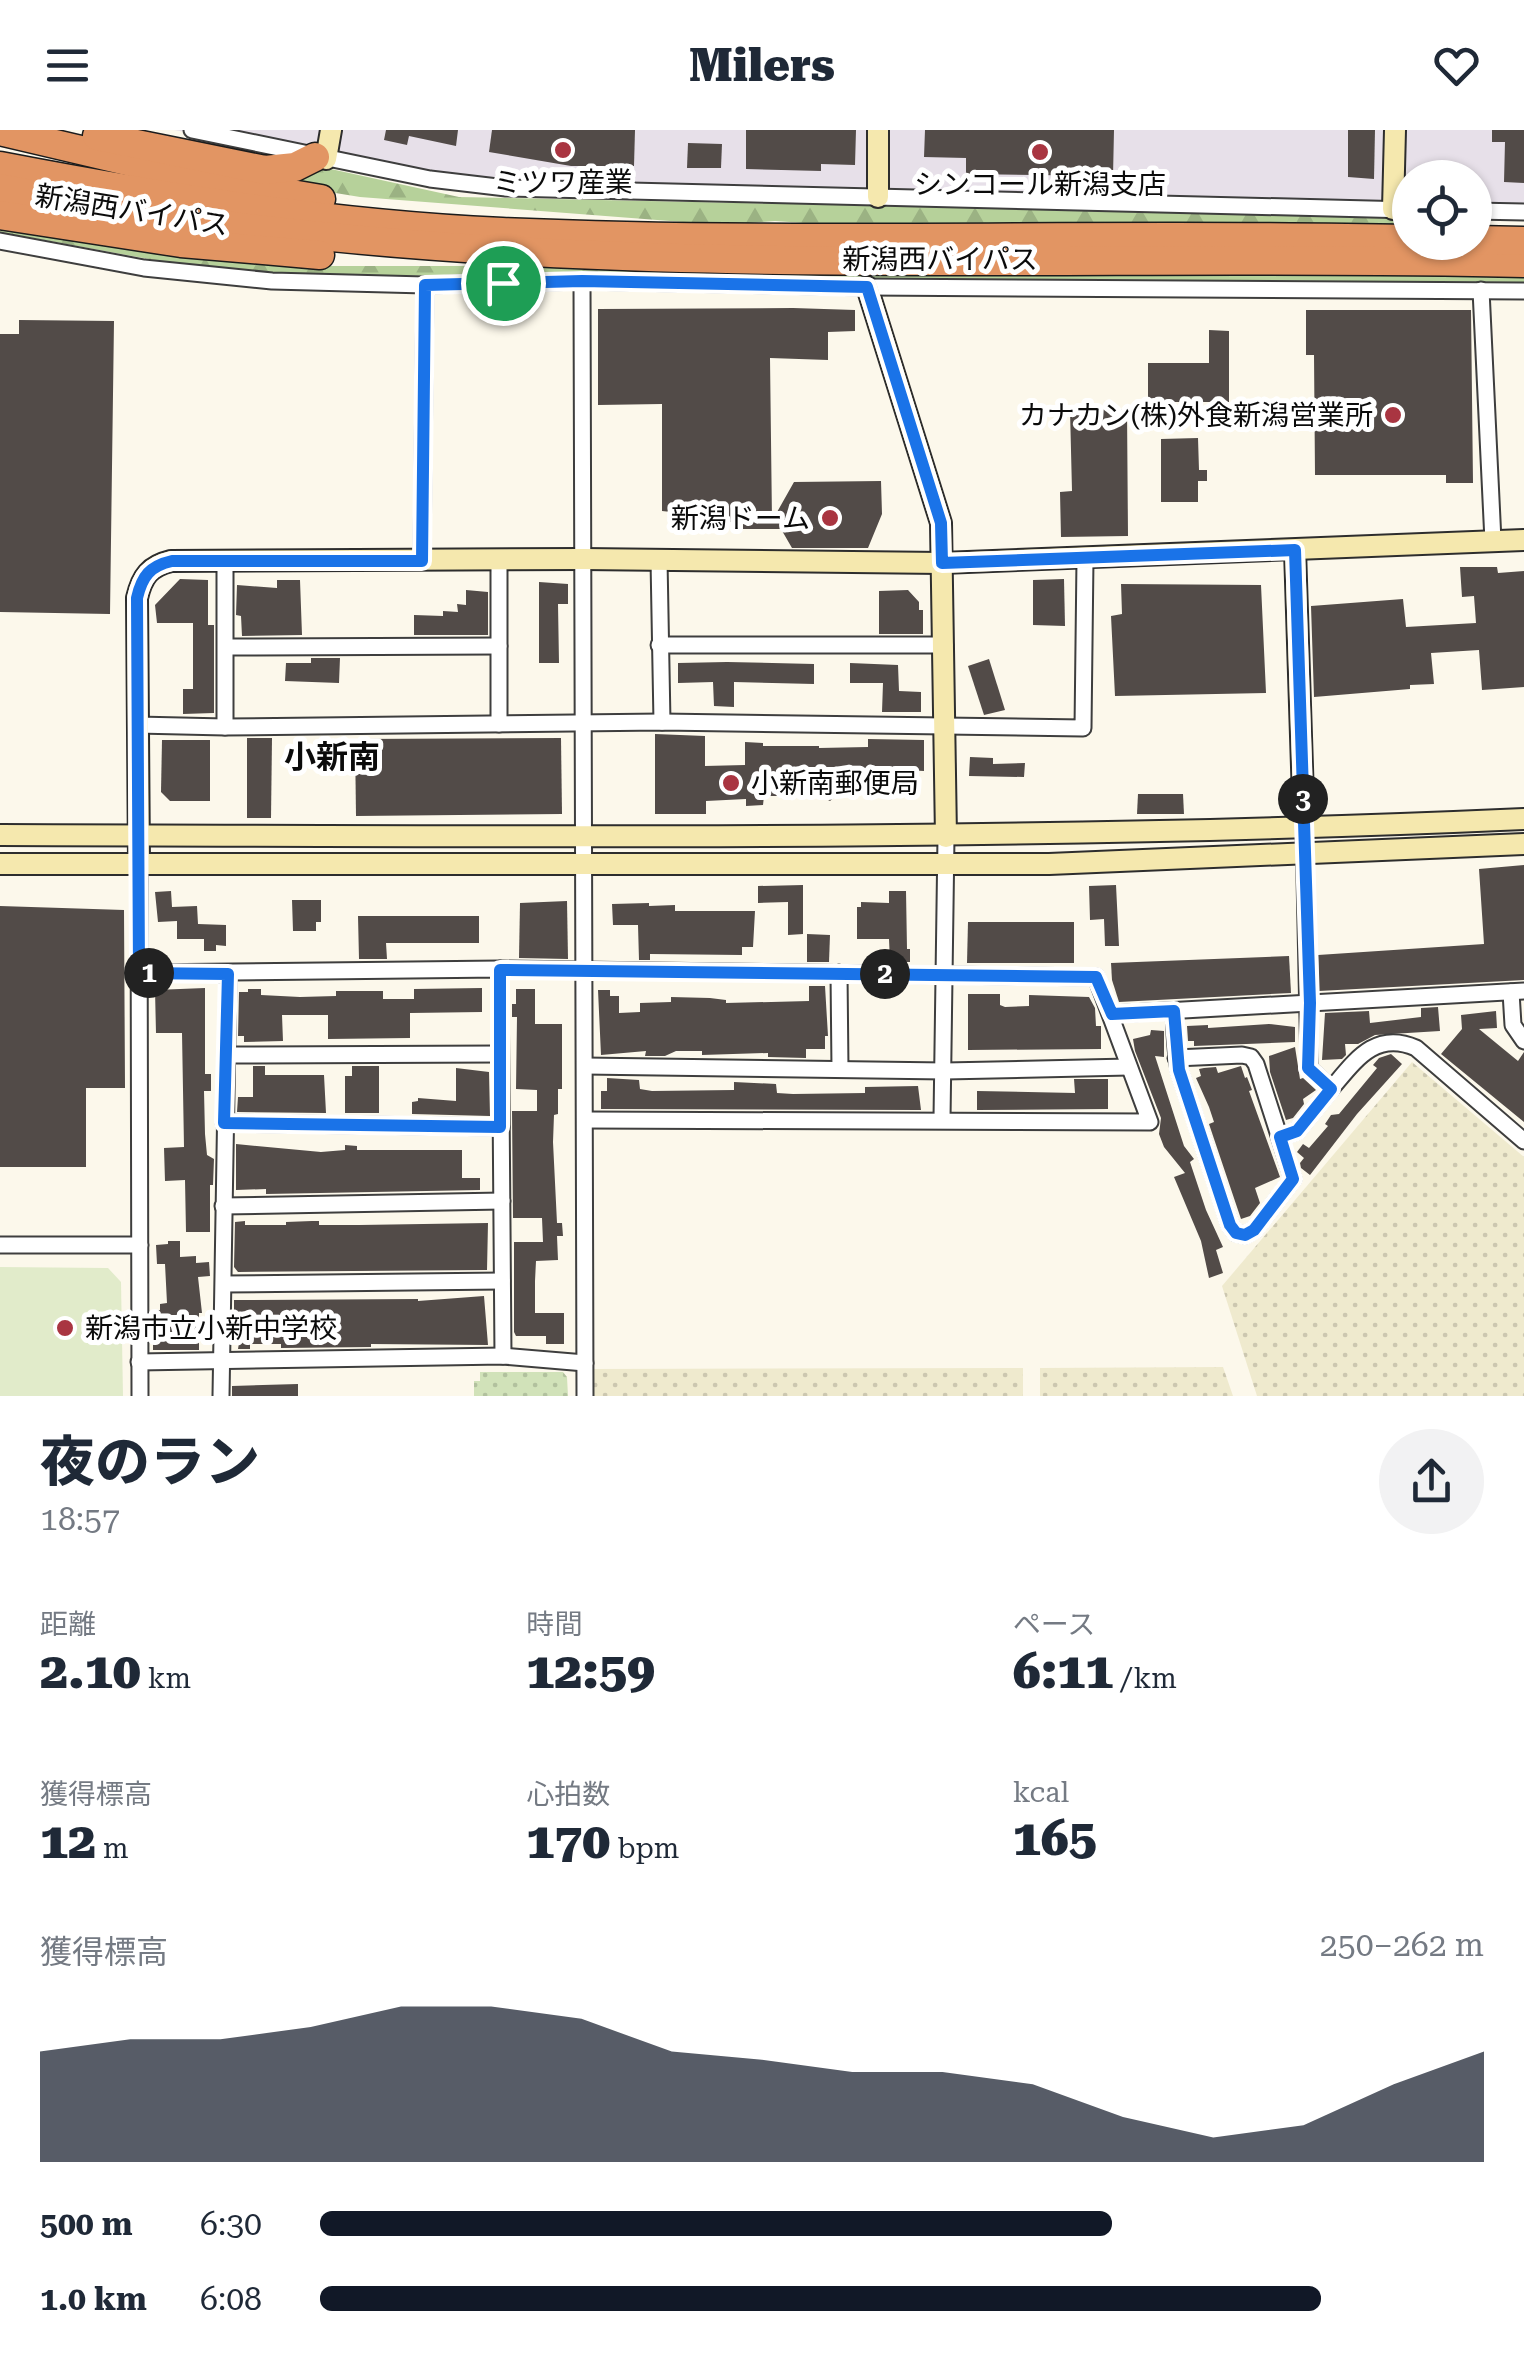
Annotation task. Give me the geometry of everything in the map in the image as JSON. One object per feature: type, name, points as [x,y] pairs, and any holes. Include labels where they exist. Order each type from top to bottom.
[{"type":"highway","points":[[56,130],[266,170],[295,167],[320,158]]},
{"type":"highway","points":[[0,131],[208,180],[336,202],[629,236]]},
{"type":"highway","name":"新潟西バイパス","points":[[0,166],[102,196],[300,235],[501,252],[781,259],[1524,263]]},
{"type":"highway","name":"新潟西バイパス","points":[[0,188],[391,224],[629,236],[1392,238]]},
{"type":"highway","points":[[0,215],[246,250],[400,256],[501,252]]},
{"type":"highway","points":[[1492,240],[1524,241]]},
{"type":"street","points":[[192,130],[430,179],[506,188],[1392,210]]},
{"type":"street","points":[[320,158],[331,130]]},
{"type":"street","points":[[878,130],[878,197]]},
{"type":"street","points":[[1395,130],[1397,160]]},
{"type":"street","points":[[1492,211],[1524,212]]},
{"type":"street","points":[[0,240],[205,276],[425,285],[582,281],[1524,292]]},
{"type":"street","points":[[582,281],[585,1396]]},
{"type":"street","points":[[422,561],[425,285]]},
{"type":"street","points":[[867,287],[941,523],[947,864],[942,1119]]},
{"type":"street","points":[[1481,290],[1493,541]]},
{"type":"street","points":[[140,1396],[137,598],[146,572],[157,564],[583,560],[942,563],[1524,540]]},
{"type":"street","points":[[1295,550],[1310,1003],[1308,1068],[1331,1089]]},
{"type":"street","points":[[137,725],[662,722],[1083,728],[1084,559]]},
{"type":"street","points":[[659,560],[662,722]]},
{"type":"street","points":[[225,562],[225,727]]},
{"type":"street","points":[[498,724],[499,562]]},
{"type":"street","points":[[660,645],[945,645]]},
{"type":"street","points":[[226,647],[499,646]]},
{"type":"street","points":[[0,836],[946,837],[1304,829],[1524,818]]},
{"type":"street","points":[[0,864],[1048,864],[1524,844]]},
{"type":"street","points":[[139,973],[500,970],[1096,977],[1150,1122],[586,1120]]},
{"type":"street","points":[[500,970],[503,1356]]},
{"type":"street","points":[[839,973],[840,1069]]},
{"type":"street","points":[[221,1396],[228,974]]},
{"type":"street","points":[[1112,1014],[1518,992],[1513,1025],[1524,1041]]},
{"type":"street","points":[[1174,1011],[1176,1058],[1230,1225],[1236,1233],[1245,1235],[1254,1230],[1293,1179],[1250,1057],[1176,1058]]},
{"type":"street","points":[[1280,1137],[1297,1131],[1364,1051],[1376,1044],[1404,1043],[1416,1048],[1524,1142]]},
{"type":"street","points":[[226,1055],[500,1054]]},
{"type":"street","points":[[585,1066],[1129,1068]]},
{"type":"street","points":[[224,1123],[500,1127]]},
{"type":"street","points":[[223,1206],[502,1202]]},
{"type":"street","points":[[0,1245],[140,1246]]},
{"type":"street","points":[[224,1284],[502,1281]]},
{"type":"street","points":[[139,1362],[503,1356],[585,1363]]},
{"type":"shaded area","points":[[174,130],[1524,130],[1524,212],[1492,211],[1492,160],[1392,160],[1392,210],[506,188]]},
{"type":"shaded area","points":[[1412,1062],[1524,1157],[1524,1396],[1257,1396],[1222,1286]]},
{"type":"shaded area","points":[[1223,1367],[1233,1396],[1040,1396],[1040,1368]]},
{"type":"shaded area","points":[[1023,1368],[1023,1396],[592,1396],[592,1369]]},
{"type":"green space","points":[[317,166],[459,197],[1392,217],[1392,227],[833,225],[775,221],[722,225],[360,197],[274,183]]},
{"type":"green space","points":[[0,225],[320,266],[532,266],[776,275],[847,271],[1398,273],[1524,277],[1524,282],[306,275],[187,266],[0,232]]},
{"type":"green space","name":"新潟市立小新中学校","points":[[0,1267],[108,1268],[121,1282],[123,1396],[0,1396]]},
{"type":"green space","points":[[480,1372],[563,1372],[568,1396],[474,1396],[474,1381],[480,1381]]},
{"type":"building","points":[[386,130],[458,130],[456,146],[409,136],[407,145],[384,140]]},
{"type":"building","points":[[492,130],[635,130],[634,166],[571,166],[489,152]]},
{"type":"building","points":[[746,130],[856,130],[855,165],[821,164],[821,171],[746,169]]},
{"type":"building","name":"シンコール新潟支店","points":[[925,130],[1114,130],[1113,176],[966,174],[966,158],[924,157]]},
{"type":"building","points":[[1348,130],[1375,130],[1374,179],[1348,177]]},
{"type":"building","points":[[1492,130],[1524,130],[1524,183],[1504,182],[1505,142],[1492,142]]},
{"type":"building","points":[[688,143],[722,144],[721,168],[687,168]]},
{"type":"building","points":[[598,309],[855,310],[855,331],[828,332],[828,360],[770,358],[772,521],[794,482],[881,481],[882,514],[868,548],[792,548],[781,529],[743,529],[743,522],[670,522],[671,512],[662,511],[662,404],[598,405]]},
{"type":"building","name":"カナカン(株)外食新潟営業所","points":[[1306,310],[1471,310],[1473,483],[1446,483],[1446,475],[1315,475],[1314,355],[1306,355]]},
{"type":"building","points":[[19,320],[114,321],[110,614],[0,612],[0,334],[19,334]]},
{"type":"building","points":[[1209,330],[1229,331],[1229,402],[1148,402],[1148,363],[1209,363]]},
{"type":"building","points":[[1127,409],[1128,536],[1061,537],[1060,492],[1072,491],[1070,410]]},
{"type":"building","points":[[1198,438],[1199,470],[1207,470],[1207,481],[1198,481],[1198,502],[1161,502],[1161,439]]},
{"type":"building","points":[[1460,567],[1497,567],[1498,573],[1524,571],[1524,687],[1482,690],[1479,650],[1431,653],[1434,684],[1314,697],[1311,606],[1403,599],[1406,627],[1476,623],[1474,596],[1462,597]]},
{"type":"building","points":[[180,579],[208,580],[208,625],[214,625],[214,713],[183,714],[183,689],[193,689],[193,623],[157,623],[155,605]]},
{"type":"building","points":[[1064,579],[1065,626],[1033,625],[1033,580]]},
{"type":"building","points":[[277,580],[300,580],[302,635],[242,636],[241,616],[236,615],[237,585],[277,588]]},
{"type":"building","points":[[539,582],[568,584],[568,604],[558,604],[559,663],[539,663]]},
{"type":"building","points":[[1121,584],[1261,585],[1266,693],[1115,696],[1111,616],[1122,614]]},
{"type":"building","points":[[466,590],[488,592],[488,635],[414,635],[414,615],[458,612],[457,604],[466,605]]},
{"type":"building","points":[[908,590],[919,602],[919,610],[923,610],[923,634],[879,634],[879,591]]},
{"type":"building","points":[[311,658],[340,658],[339,683],[285,681],[286,663],[311,663]]},
{"type":"building","points":[[989,659],[1005,710],[984,715],[968,666]]},
{"type":"building","points":[[678,663],[814,664],[814,684],[734,682],[734,707],[714,706],[713,682],[678,683]]},
{"type":"building","points":[[850,663],[898,665],[899,691],[921,692],[921,712],[882,712],[883,683],[850,683]]},
{"type":"building","points":[[655,734],[705,736],[705,766],[745,765],[745,742],[819,748],[868,747],[868,739],[924,740],[924,771],[863,768],[863,774],[841,775],[840,792],[830,801],[820,796],[764,796],[763,805],[746,806],[746,799],[706,801],[706,814],[655,814]]},
{"type":"building","points":[[247,738],[272,738],[271,818],[247,818]]},
{"type":"building","points":[[561,738],[562,814],[356,816],[355,739]]},
{"type":"building","points":[[162,740],[210,740],[210,801],[170,801],[161,792]]},
{"type":"building","points":[[970,757],[993,758],[993,764],[1025,763],[1024,777],[969,776]]},
{"type":"building","points":[[1138,794],[1183,794],[1184,814],[1137,814]]},
{"type":"building","points":[[1524,865],[1524,980],[1319,991],[1318,955],[1484,944],[1479,869]]},
{"type":"building","points":[[803,885],[803,934],[788,935],[788,902],[758,903],[758,886]]},
{"type":"building","points":[[1116,885],[1119,946],[1105,946],[1104,919],[1090,920],[1089,886]]},
{"type":"building","points":[[171,891],[172,907],[197,906],[198,924],[226,925],[226,946],[216,945],[216,951],[204,951],[204,939],[177,939],[177,921],[158,922],[155,892]]},
{"type":"building","points":[[889,891],[906,891],[910,962],[890,962],[889,939],[857,939],[857,907],[861,907],[861,902],[889,903]]},
{"type":"building","points":[[292,900],[321,900],[321,922],[316,922],[316,931],[293,931]]},
{"type":"building","points":[[567,901],[568,959],[519,958],[520,903]]},
{"type":"building","points":[[612,904],[675,905],[675,911],[755,911],[753,947],[742,947],[742,955],[650,954],[650,960],[639,960],[638,925],[613,925]]},
{"type":"building","points":[[0,906],[124,910],[125,1088],[86,1088],[86,1167],[0,1167]]},
{"type":"building","points":[[358,916],[479,916],[479,943],[386,943],[387,959],[359,959]]},
{"type":"building","points":[[968,922],[1074,922],[1074,963],[967,963]]},
{"type":"building","points":[[807,934],[830,935],[829,962],[807,962]]},
{"type":"building","points":[[1289,956],[1291,993],[1119,1002],[1112,980],[1111,963]]},
{"type":"building","points":[[809,986],[825,986],[828,1036],[825,1049],[806,1049],[806,1058],[768,1057],[768,1053],[702,1055],[702,1051],[676,1051],[665,1056],[645,1056],[646,1051],[601,1055],[598,990],[610,990],[610,996],[619,996],[619,1013],[640,1012],[640,1003],[671,1002],[671,997],[710,998],[726,1003],[809,1001]]},
{"type":"building","points":[[205,988],[205,1074],[211,1074],[211,1091],[204,1091],[205,1134],[207,1155],[214,1159],[210,1232],[186,1232],[185,1180],[165,1181],[164,1148],[184,1147],[182,1033],[156,1033],[155,990]]},
{"type":"building","points":[[482,988],[482,1012],[410,1013],[410,1038],[328,1039],[328,1015],[282,1015],[283,1041],[244,1042],[244,1036],[238,1036],[239,992],[248,989],[261,989],[261,995],[300,997],[336,996],[336,991],[383,991],[383,999],[414,999],[414,989]]},
{"type":"building","points":[[516,989],[535,989],[535,1024],[562,1024],[562,1089],[558,1089],[553,1142],[557,1223],[562,1223],[563,1236],[557,1236],[558,1260],[536,1261],[535,1313],[564,1313],[564,1344],[546,1344],[546,1336],[516,1336],[514,1332],[514,1242],[543,1242],[542,1218],[513,1218],[512,1111],[537,1111],[537,1090],[516,1089],[517,1017],[512,1017],[512,1004],[516,1004]]},
{"type":"building","points":[[968,994],[1000,994],[1000,1005],[1005,1007],[1029,1006],[1029,995],[1089,997],[1095,1008],[1096,1026],[1101,1026],[1101,1049],[968,1050]]},
{"type":"building","points":[[1438,1007],[1440,1031],[1375,1035],[1358,1044],[1345,1044],[1346,1055],[1342,1059],[1322,1060],[1325,1013],[1369,1011],[1370,1023],[1421,1017],[1421,1008]]},
{"type":"building","points":[[1496,1011],[1497,1028],[1479,1029],[1518,1061],[1524,1052],[1524,1122],[1441,1054],[1462,1029],[1461,1015]]},
{"type":"building","points":[[1187,1026],[1295,1027],[1295,1042],[1194,1046],[1194,1041],[1188,1041]]},
{"type":"building","points":[[1151,1030],[1164,1031],[1164,1057],[1155,1056],[1184,1146],[1194,1159],[1190,1162],[1206,1210],[1223,1247],[1216,1250],[1223,1273],[1209,1278],[1201,1241],[1174,1177],[1185,1173],[1164,1147],[1159,1134],[1161,1118],[1135,1051],[1133,1039],[1150,1035]]},
{"type":"building","points":[[1295,1047],[1300,1079],[1316,1090],[1303,1099],[1304,1104],[1293,1118],[1286,1120],[1270,1072],[1269,1056]]},
{"type":"building","points":[[1391,1054],[1402,1064],[1310,1175],[1301,1168],[1304,1158],[1297,1152],[1303,1144],[1309,1148],[1328,1126],[1325,1124],[1331,1115],[1339,1114],[1377,1068],[1373,1065],[1379,1058]]},
{"type":"building","points":[[253,1066],[265,1066],[265,1075],[324,1075],[326,1113],[237,1112],[238,1097],[253,1097]]},
{"type":"building","points":[[352,1066],[379,1066],[379,1113],[345,1113],[345,1076],[352,1076]]},
{"type":"building","points":[[1241,1066],[1280,1177],[1255,1188],[1260,1203],[1250,1216],[1241,1219],[1209,1124],[1214,1122],[1196,1078],[1201,1076],[1199,1069],[1216,1067],[1218,1073]]},
{"type":"building","points":[[456,1068],[489,1072],[490,1116],[412,1114],[412,1102],[418,1098],[456,1101]]},
{"type":"building","points":[[607,1078],[639,1080],[640,1089],[652,1091],[734,1090],[734,1082],[776,1084],[777,1093],[793,1094],[865,1093],[865,1087],[918,1086],[921,1110],[601,1109],[601,1091],[607,1091]]},
{"type":"building","points":[[1074,1079],[1108,1079],[1108,1109],[977,1110],[977,1091],[1075,1093]]},
{"type":"building","points":[[236,1144],[321,1152],[345,1150],[345,1145],[357,1146],[357,1150],[462,1150],[462,1178],[480,1178],[480,1190],[266,1194],[266,1189],[236,1190]]},
{"type":"building","points":[[245,1221],[245,1225],[312,1221],[319,1221],[319,1225],[488,1223],[487,1270],[238,1272],[234,1267],[235,1222]]},
{"type":"building","points":[[180,1241],[180,1257],[196,1256],[196,1263],[209,1262],[210,1276],[198,1277],[202,1313],[199,1350],[153,1350],[153,1333],[158,1333],[157,1310],[160,1304],[167,1303],[165,1264],[157,1264],[156,1245]]},
{"type":"building","points":[[484,1296],[488,1345],[281,1348],[281,1344],[250,1344],[250,1349],[238,1349],[239,1343],[234,1342],[234,1300],[418,1301]]},
{"type":"building","points":[[298,1384],[298,1396],[232,1396],[232,1386]]},
{"type":"place","name":"ミツワ産業","points":[[563,150]]},
{"type":"place","name":"シンコール新潟支店","points":[[1040,152]]},
{"type":"place","name":"カナカン(株)外食新潟営業所","points":[[1393,415]]},
{"type":"place","name":"新潟ドーム","points":[[830,518]]},
{"type":"place","name":"小新南郵便局","points":[[731,783]]},
{"type":"place","name":"新潟市立小新中学校","points":[[65,1328]]},
{"type":"district","name":"小新南","points":[[332,757]]},
{"type":"route","points":[[503,283],[867,287],[941,523],[942,563],[1295,550],[1310,1003],[1308,1068],[1331,1089],[1297,1131],[1280,1137],[1293,1179],[1254,1230],[1245,1235],[1236,1233],[1230,1225],[1179,1070],[1174,1011],[1112,1014],[1096,977],[500,970],[500,1127],[224,1123],[228,974],[139,973],[140,584],[146,572],[157,564],[172,561],[422,561],[425,285],[503,283]]}]
